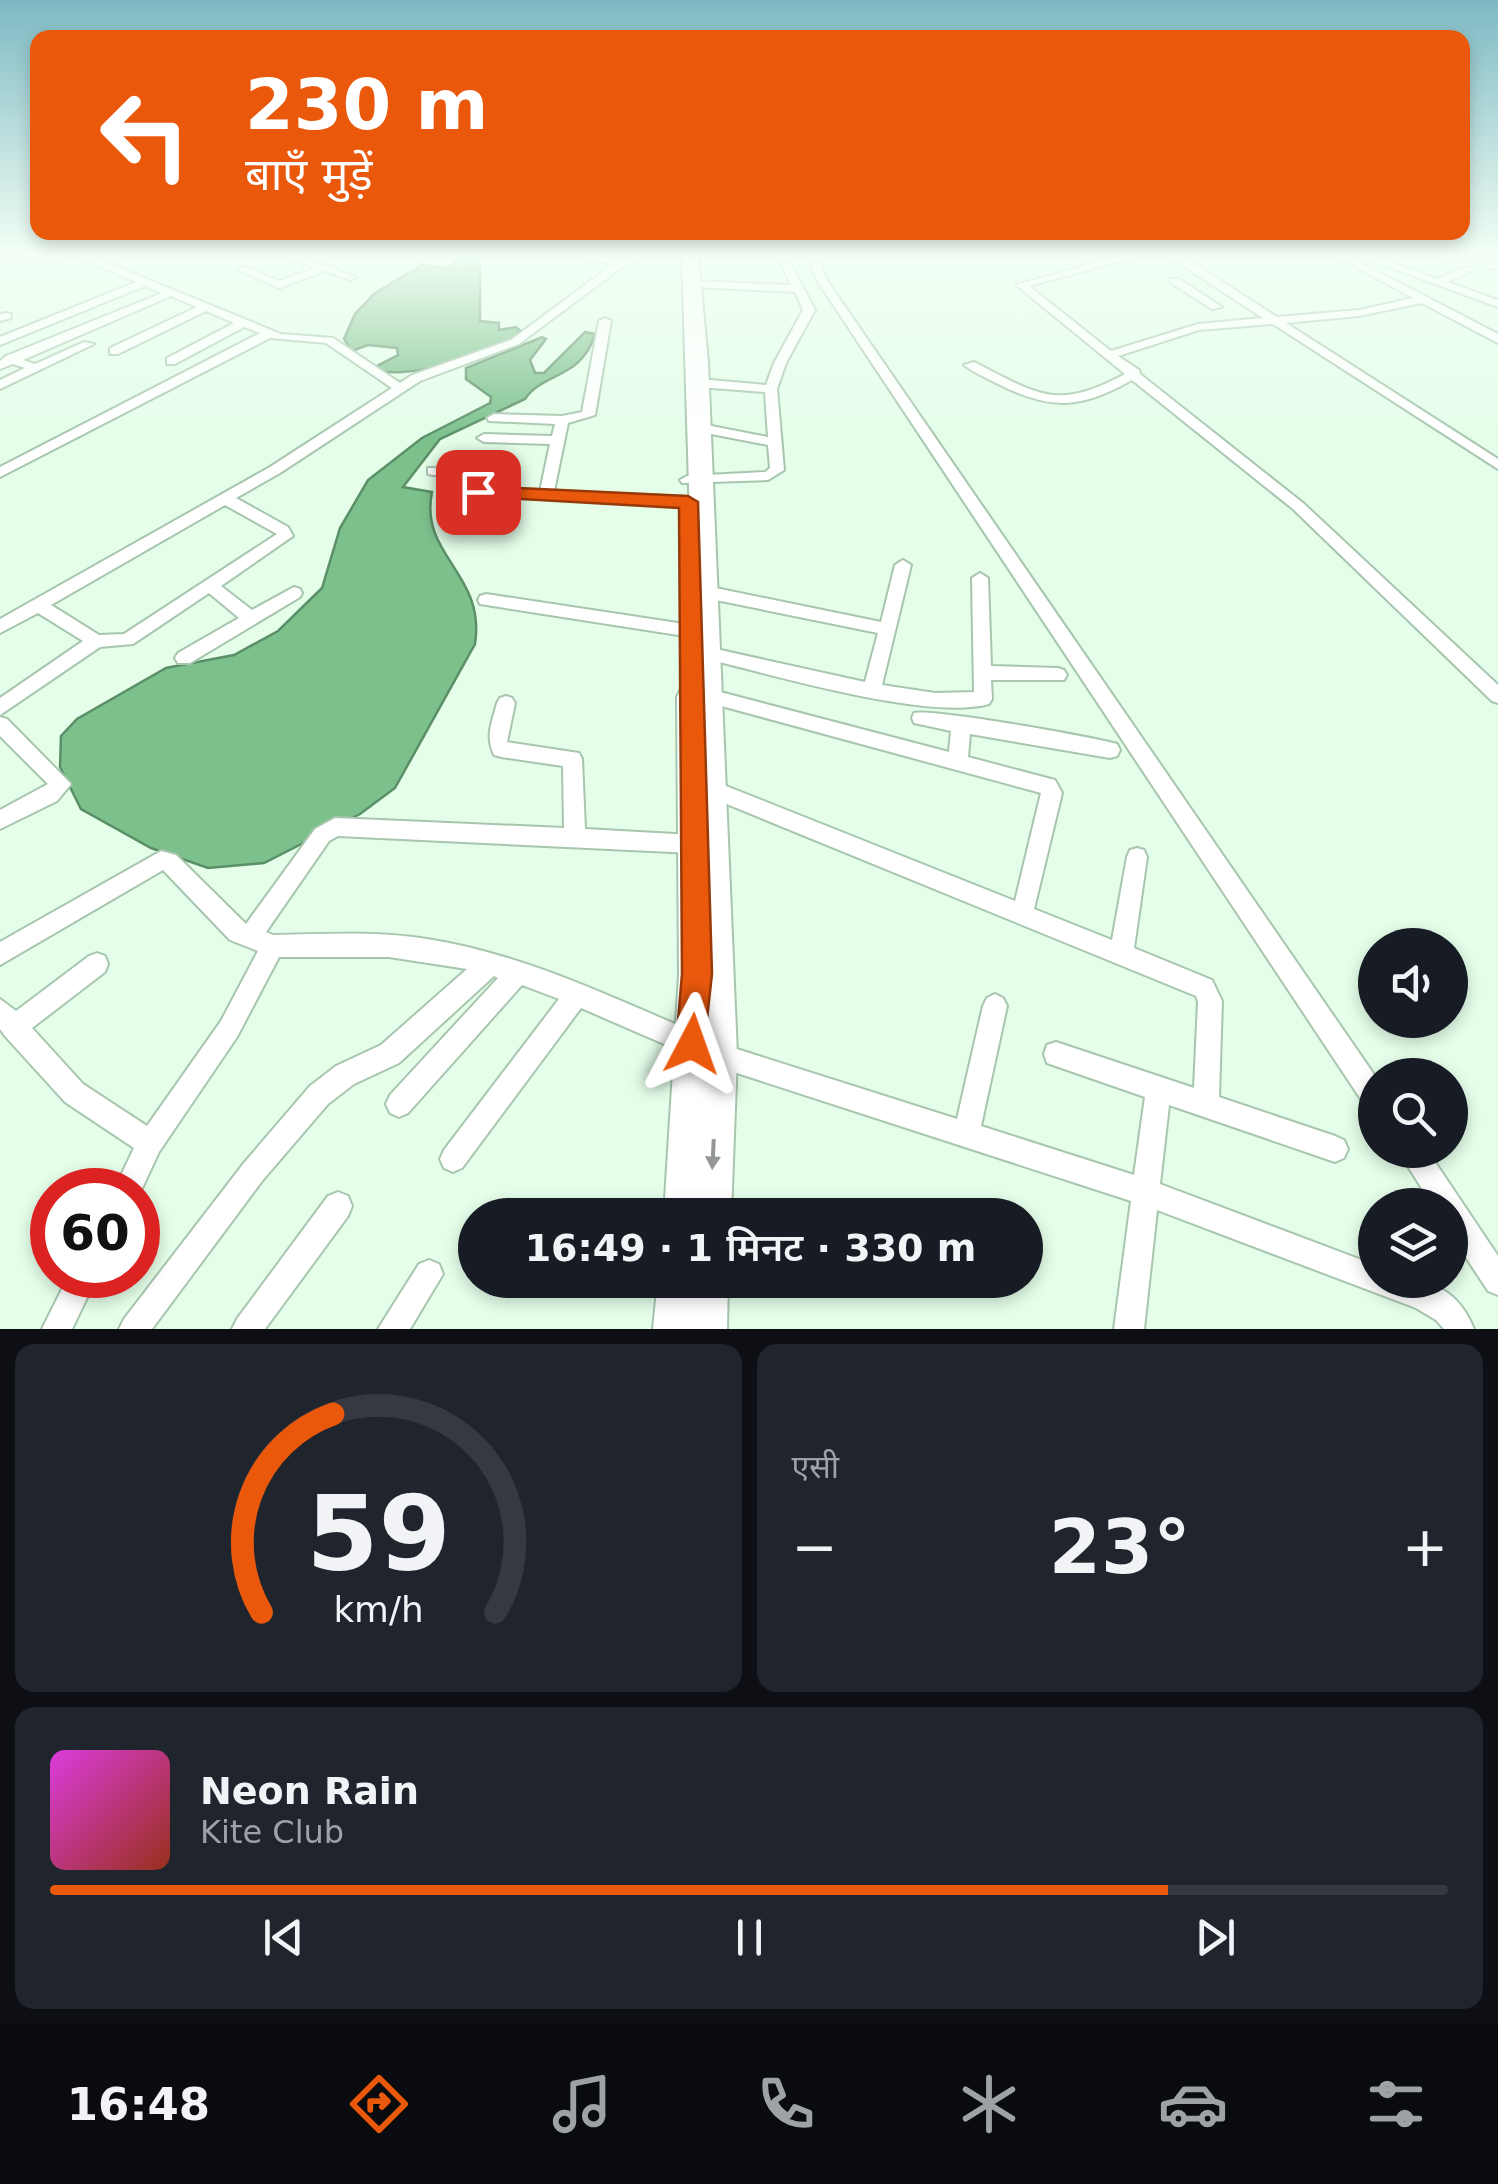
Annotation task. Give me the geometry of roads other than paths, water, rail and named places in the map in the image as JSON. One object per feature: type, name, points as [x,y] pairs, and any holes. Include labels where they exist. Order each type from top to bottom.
[{"type":"main road","points":[[685,315],[699,642],[693,844],[697,974],[705,1049],[687,1198]]},
{"type":"main road","points":[[696,315],[700,428],[693,487],[706,592],[699,642],[709,696],[714,790],[705,1049],[709,1198]]},
{"type":"main road","points":[[676,1329],[679,1298]]},
{"type":"main road","points":[[704,1329],[705,1298]]},
{"type":"street","points":[[0,341],[64,315]]},
{"type":"street","points":[[4,361],[116,315]]},
{"type":"street","points":[[114,352],[190,315]]},
{"type":"street","points":[[226,315],[270,333],[329,340],[400,388]]},
{"type":"street","points":[[0,627],[365,416],[400,388],[514,342],[550,315]]},
{"type":"street","points":[[450,491],[546,495],[693,487],[774,475],[777,470],[771,388],[806,315]]},
{"type":"street","points":[[845,315],[1358,1073]]},
{"type":"street","points":[[1059,315],[1298,506],[1498,696]]},
{"type":"street","points":[[1265,315],[1498,465]]},
{"type":"street","points":[[1110,355],[1198,328],[1323,315]]},
{"type":"street","points":[[1454,315],[1498,338]]},
{"type":"street","points":[[494,418],[562,420],[588,415],[605,321]]},
{"type":"street","points":[[171,361],[244,322]]},
{"type":"street","points":[[0,473],[270,333]]},
{"type":"street","points":[[0,385],[88,344]]},
{"type":"street","points":[[4,361],[36,368]]},
{"type":"street","points":[[970,366],[1057,404],[1090,398],[1136,373]]},
{"type":"street","points":[[699,383],[771,388]]},
{"type":"street","points":[[546,495],[562,420]]},
{"type":"street","points":[[700,428],[773,442]]},
{"type":"street","points":[[484,438],[558,440]]},
{"type":"street","points":[[433,471],[491,474],[494,478],[488,492]]},
{"type":"street","points":[[0,708],[96,642],[127,640],[212,588],[286,533],[226,499]]},
{"type":"street","points":[[872,690],[903,565]]},
{"type":"street","points":[[923,709],[983,698],[980,578]]},
{"type":"street","points":[[212,588],[252,618]]},
{"type":"street","points":[[706,592],[888,628]]},
{"type":"street","points":[[184,658],[294,593]]},
{"type":"street","points":[[486,600],[699,642],[872,690],[962,724],[1110,750]]},
{"type":"street","points":[[36,604],[96,642]]},
{"type":"street","points":[[984,673],[1058,676]]},
{"type":"street","points":[[709,696],[1042,783],[1052,793],[1022,916]]},
{"type":"street","points":[[506,704],[497,740],[502,749],[572,759],[574,838]]},
{"type":"street","points":[[917,751],[923,709]]},
{"type":"street","points":[[0,724],[60,784],[50,794],[0,820]]},
{"type":"street","points":[[958,762],[962,724]]},
{"type":"street","points":[[714,790],[1196,984],[1208,993],[1206,1106]]},
{"type":"street","points":[[138,1168],[150,1143],[214,1053],[261,942],[322,834],[335,827],[693,844]]},
{"type":"street","points":[[1122,956],[1137,857]]},
{"type":"street","points":[[0,954],[161,860],[169,862],[261,942],[424,949],[518,973],[705,1049],[1148,1194],[1358,1273]]},
{"type":"street","points":[[97,964],[7,1019],[74,1092],[150,1143]]},
{"type":"street","points":[[134,1329],[253,1172],[320,1096],[345,1075],[390,1054],[490,965]]},
{"type":"street","points":[[399,1104],[518,973]]},
{"type":"street","points":[[454,1159],[577,994]]},
{"type":"street","points":[[966,1135],[995,1006]]},
{"type":"street","points":[[1056,1054],[1334,1149]]},
{"type":"street","points":[[1130,1329],[1158,1091]]},
{"type":"street","points":[[247,1329],[338,1206]]},
{"type":"street","points":[[1468,1236],[1498,1281]]},
{"type":"street","points":[[393,1329],[429,1274]]},
{"type":"street","points":[[57,1329],[72,1298]]},
{"type":"street","points":[[1423,1298],[1454,1314],[1458,1329]]}]
